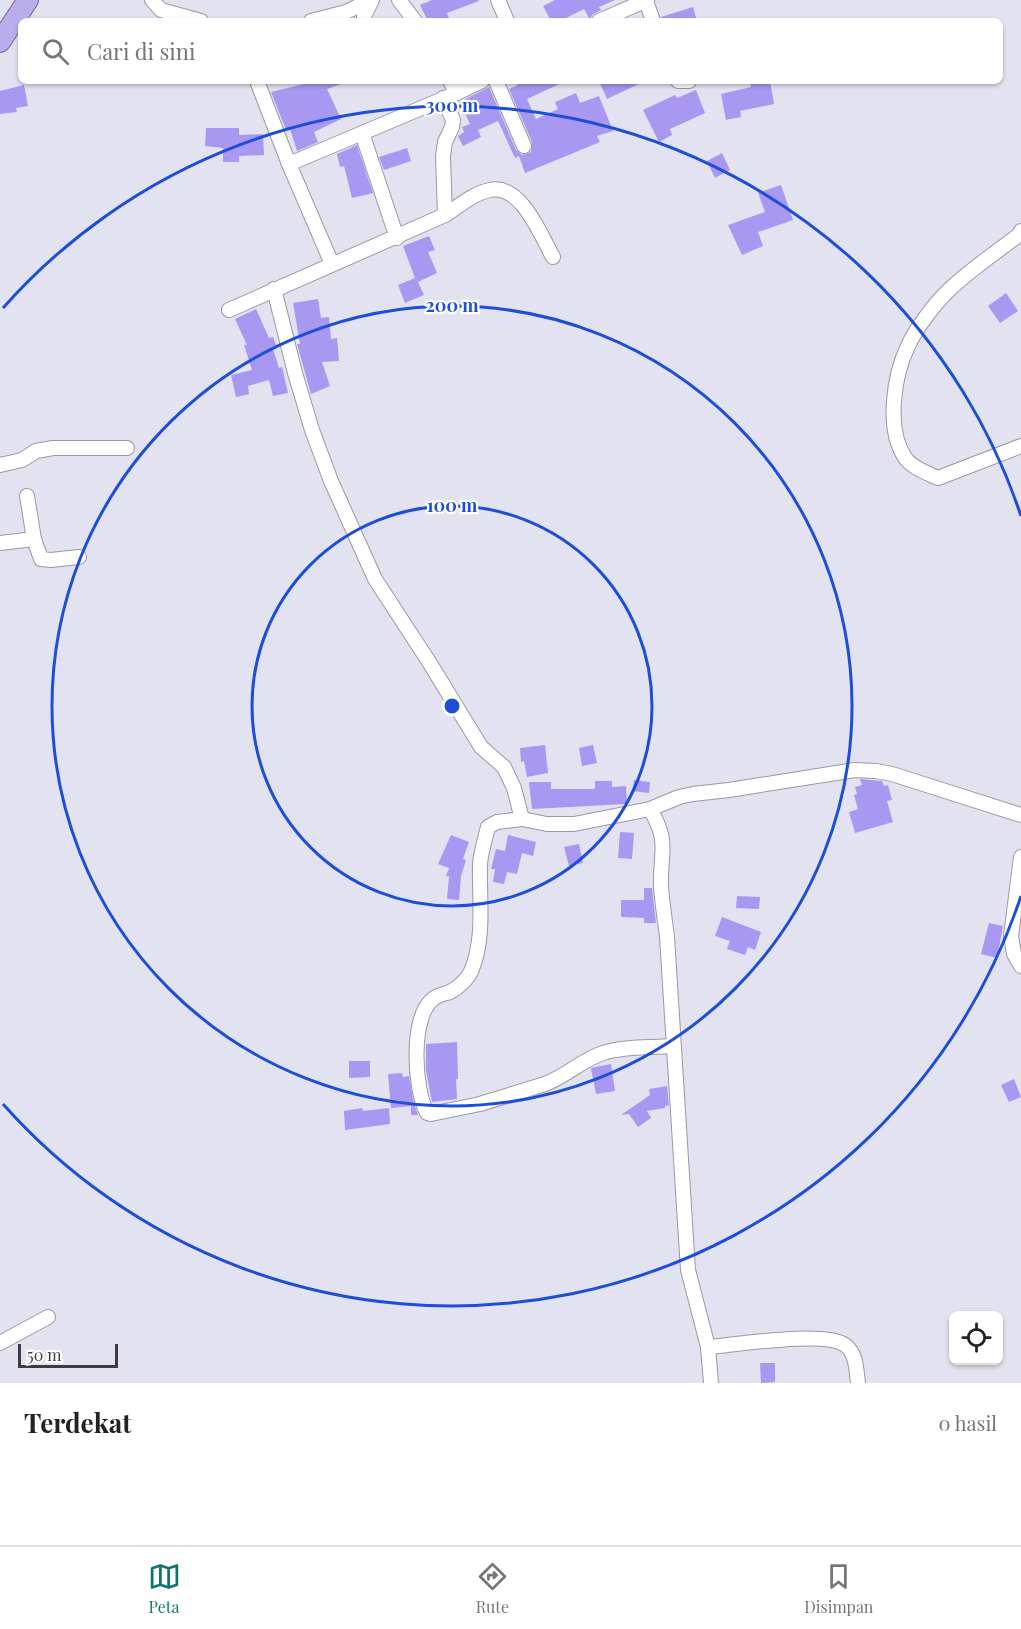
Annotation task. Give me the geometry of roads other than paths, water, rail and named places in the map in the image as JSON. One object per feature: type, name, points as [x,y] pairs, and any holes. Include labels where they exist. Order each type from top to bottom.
[{"type":"main road","points":[[0,42],[28,0]]},
{"type":"street","points":[[152,0],[161,10],[190,18]]},
{"type":"street","points":[[323,18],[346,12],[372,0]]},
{"type":"street","points":[[364,18],[372,0]]},
{"type":"street","points":[[399,0],[413,18]]},
{"type":"street","points":[[498,0],[506,18]]},
{"type":"street","points":[[606,18],[646,0],[652,18]]},
{"type":"street","points":[[258,84],[289,164],[332,264]]},
{"type":"street","points":[[497,84],[524,146]]},
{"type":"street","points":[[289,164],[443,98],[453,87]]},
{"type":"street","points":[[443,98],[453,120],[445,142],[443,163],[445,215]]},
{"type":"street","points":[[362,133],[397,238]]},
{"type":"street","points":[[229,310],[397,238],[445,215],[481,193],[496,189],[524,205],[553,257]]},
{"type":"street","points":[[1021,233],[945,294],[925,320],[908,345],[898,373],[893,415],[895,431],[904,458],[917,468],[938,478],[1021,446]]},
{"type":"street","points":[[274,289],[312,430],[331,481],[375,579],[481,747],[504,767],[514,788],[522,819]]},
{"type":"street","points":[[0,465],[22,460],[36,452],[53,448],[127,448]]},
{"type":"street","points":[[27,496],[34,540],[41,559],[79,557]]},
{"type":"street","points":[[0,543],[34,540]]},
{"type":"street","points":[[673,1046],[604,1053],[545,1084],[480,1104],[430,1114],[425,1110],[419,1079],[418,1026],[423,1010],[434,998],[452,991],[466,979],[472,970],[479,939],[480,860],[488,827],[497,822],[522,819],[547,824],[574,824],[650,809],[693,794],[855,770],[892,774],[1021,815]]},
{"type":"street","points":[[650,809],[659,827],[664,848],[661,885],[688,1270],[708,1347],[711,1383]]},
{"type":"street","points":[[1021,857],[1011,936],[1014,954],[1021,966]]},
{"type":"street","points":[[0,1343],[48,1317]]},
{"type":"street","points":[[708,1347],[775,1340],[832,1338],[845,1345],[854,1355],[858,1383]]}]
